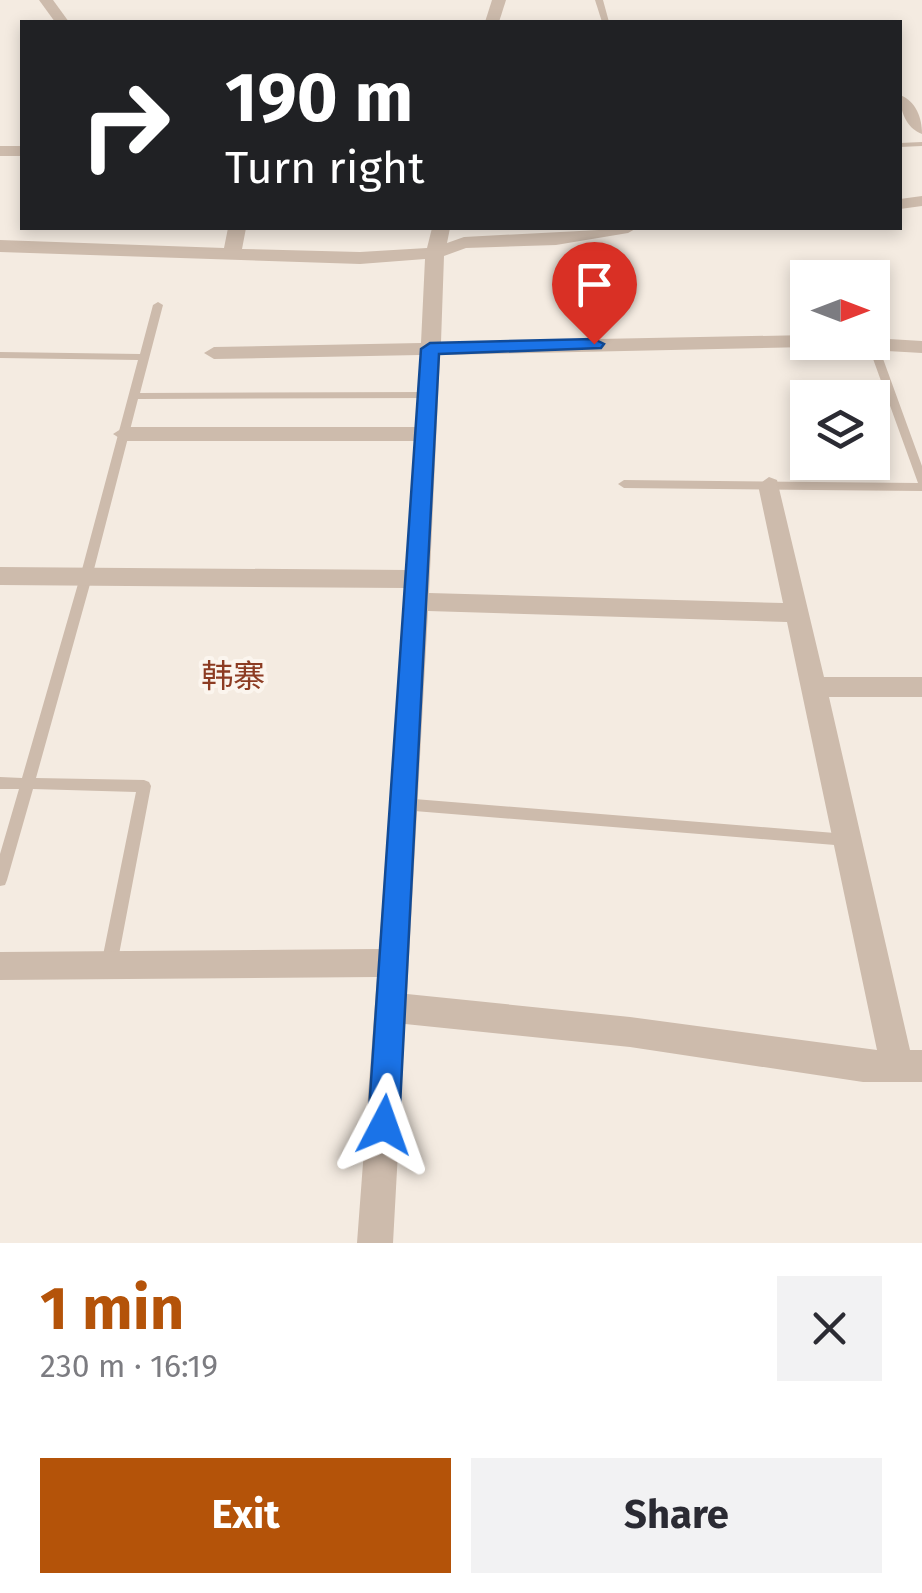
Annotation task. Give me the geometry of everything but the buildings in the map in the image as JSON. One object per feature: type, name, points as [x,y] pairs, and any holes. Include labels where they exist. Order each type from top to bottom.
[{"type":"street","points":[[904,110],[922,129]]},
{"type":"street","points":[[232,253],[238,230]]},
{"type":"street","points":[[0,246],[360,258],[438,240],[464,243],[598,230]]},
{"type":"street","points":[[376,1243],[438,240]]},
{"type":"street","points":[[214,352],[790,341]]},
{"type":"street","points":[[890,345],[922,346]]},
{"type":"street","points":[[124,434],[426,434]]},
{"type":"street","points":[[392,1007],[630,1032],[863,1066],[910,1066],[847,840],[769,485]]},
{"type":"street","points":[[0,576],[418,590],[796,612]]},
{"type":"street","points":[[813,687],[922,688]]},
{"type":"street","points":[[0,966],[392,963]]},
{"type":"lane","points":[[0,880],[158,304]]},
{"type":"lane","points":[[0,355],[144,357]]},
{"type":"lane","points":[[624,484],[921,480],[878,360]]},
{"type":"lane","points":[[134,396],[428,395]]},
{"type":"lane","points":[[0,783],[144,786],[109,965]]},
{"type":"lane","points":[[402,804],[847,840]]},
{"type":"district","name":"韩寨","points":[[233,676]]},
{"type":"route","points":[[384,1125],[430,349],[594,344]]}]
